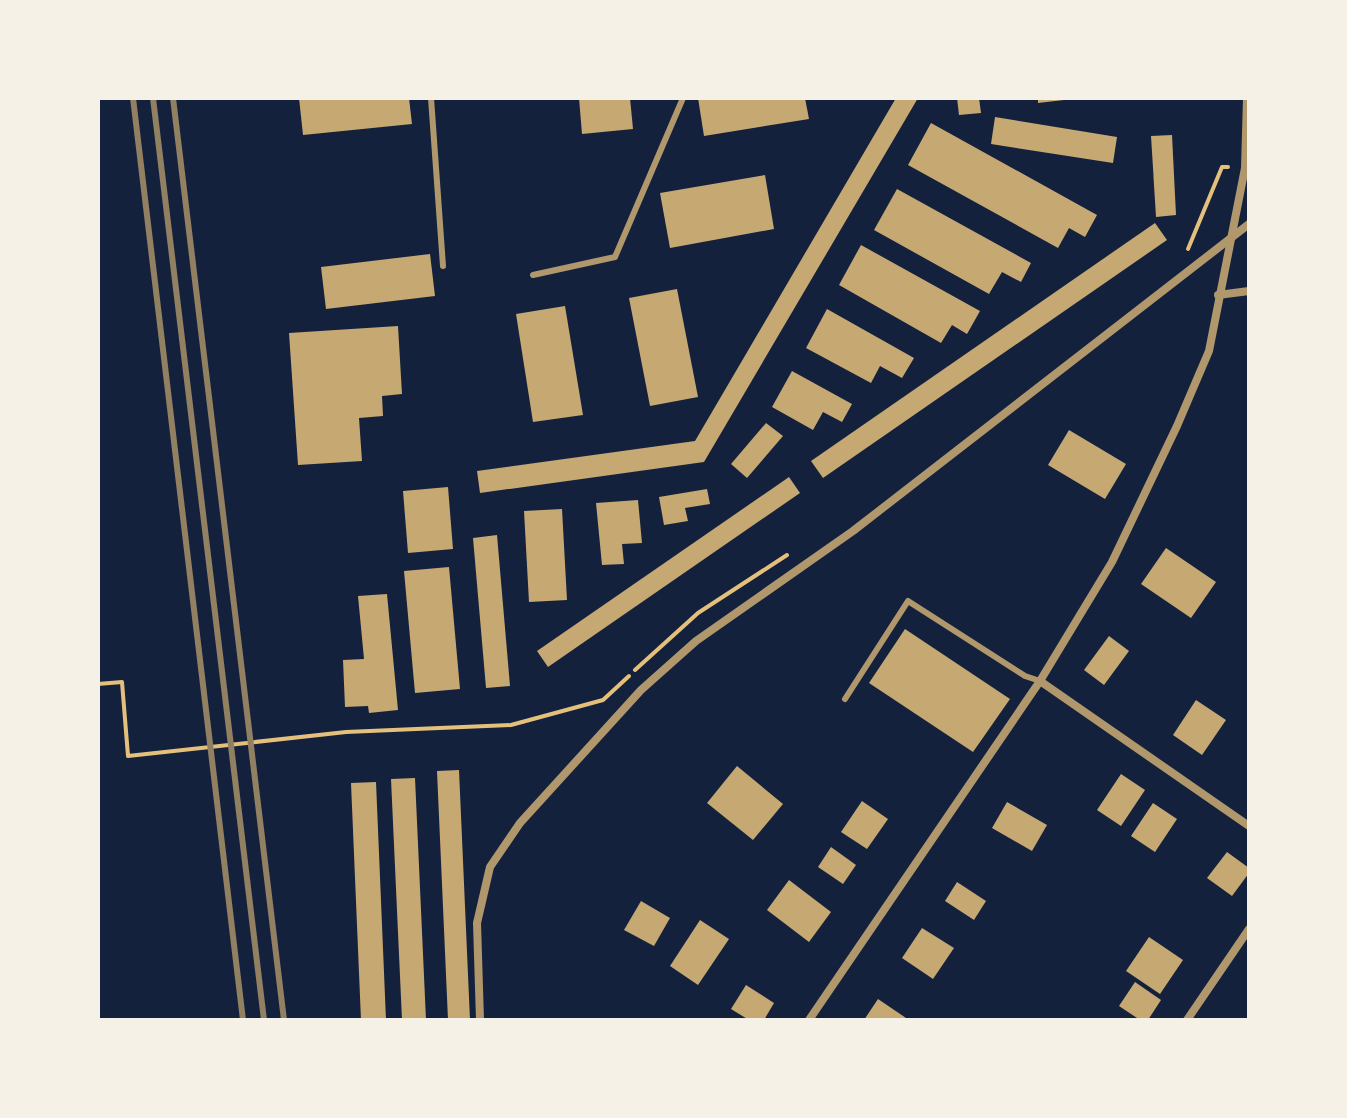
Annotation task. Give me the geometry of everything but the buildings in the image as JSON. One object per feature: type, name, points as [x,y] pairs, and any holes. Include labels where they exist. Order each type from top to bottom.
[{"type":"street","points":[[809,1020],[1040,681],[1112,562],[1177,426],[1209,351],[1245,168],[1247,98]]},
{"type":"street","points":[[480,1020],[477,923],[490,867],[520,823],[641,690],[696,641],[853,531],[1249,224]]},
{"type":"street","points":[[1218,295],[1249,291]]},
{"type":"street","points":[[1040,681],[1249,826]]},
{"type":"street","points":[[1187,1020],[1249,929]]},
{"type":"lane","points":[[431,98],[443,266]]},
{"type":"lane","points":[[533,275],[615,257],[683,98]]},
{"type":"lane","points":[[845,699],[908,601],[1025,676],[1040,681]]},
{"type":"path","points":[[1188,249],[1222,167]]},
{"type":"path","points":[[98,684],[122,682],[128,756],[346,732],[511,725],[603,700],[698,613],[790,553]]},
{"type":"railway","points":[[133,98],[243,1020]]},
{"type":"railway","points":[[153,98],[264,1020]]},
{"type":"railway","points":[[173,98],[284,1020]]}]
